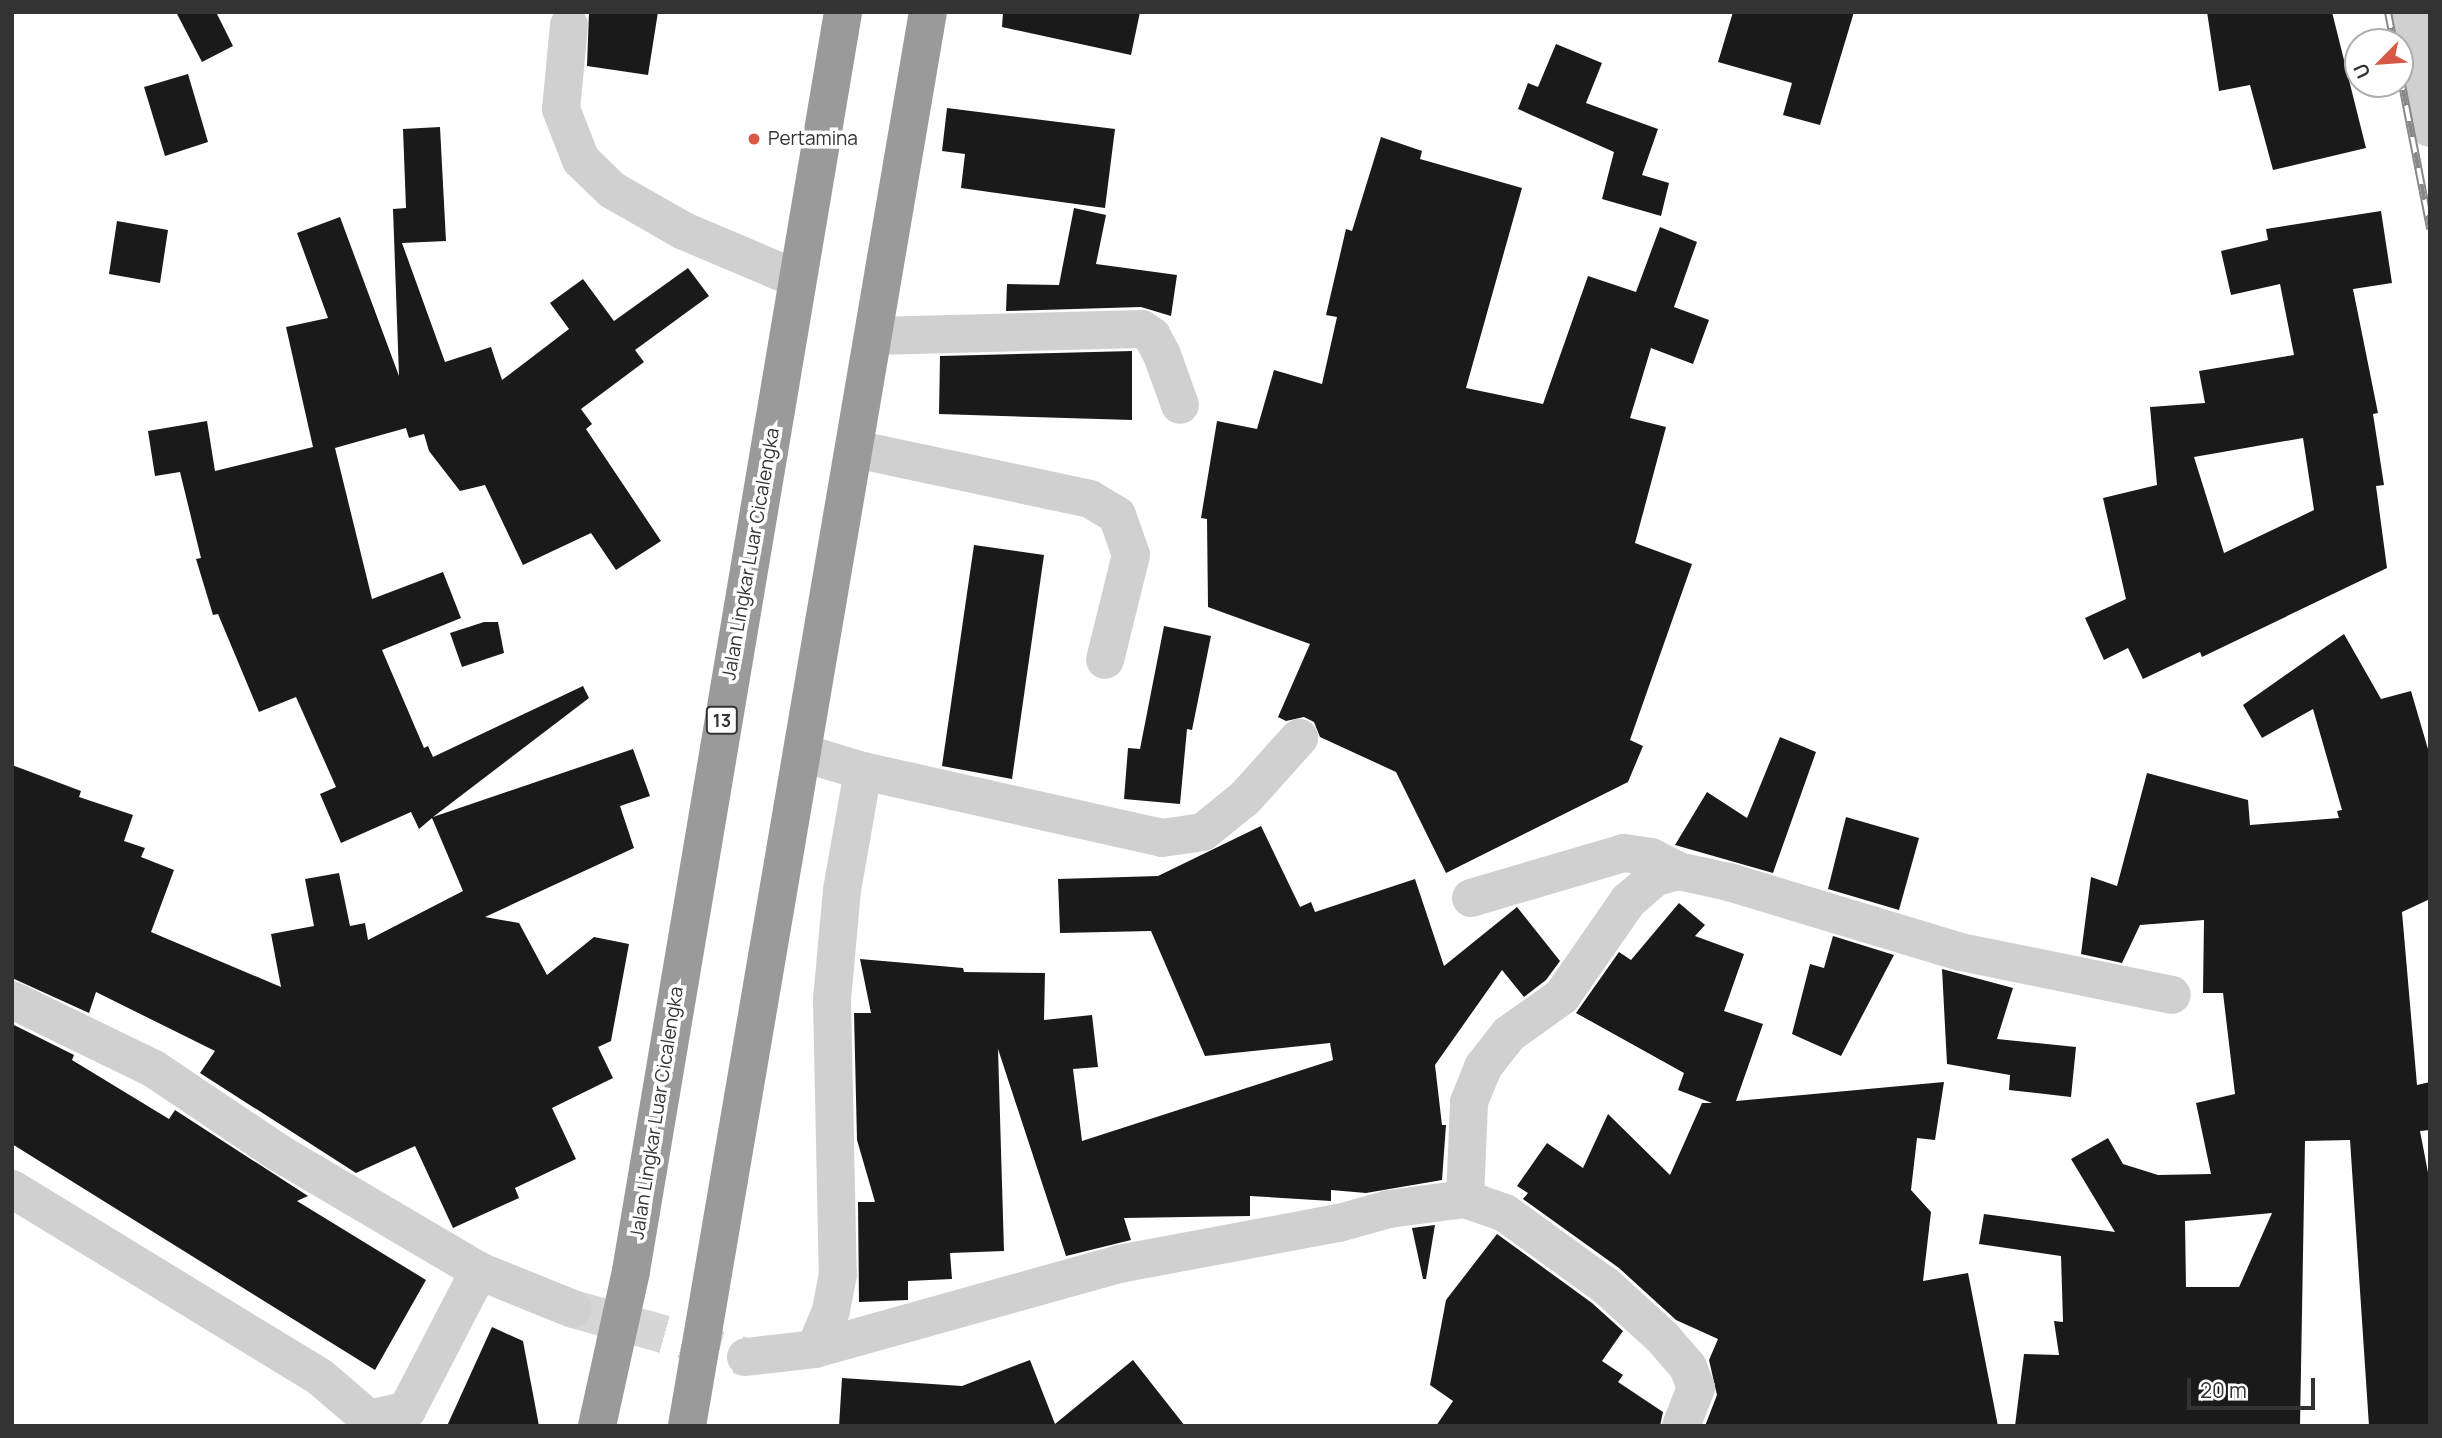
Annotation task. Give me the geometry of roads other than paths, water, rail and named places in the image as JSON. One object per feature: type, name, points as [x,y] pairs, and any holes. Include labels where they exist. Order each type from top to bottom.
[{"type":"highway","name":"Jalan Lingkar Luar Cicalengka","points":[[597,1426],[631,1270],[843,12]]},
{"type":"highway","points":[[687,1426],[928,12]]},
{"type":"street","points":[[2408,12],[2430,128]]},
{"type":"street","points":[[569,25],[561,109],[581,160],[612,190],[684,231],[797,279]]},
{"type":"street","points":[[874,336],[1142,329],[1152,337],[1162,355],[1180,405]]},
{"type":"street","points":[[855,449],[1090,499],[1116,516],[1131,555],[1105,660]]},
{"type":"street","points":[[803,753],[863,771],[1162,838],[1203,832],[1245,798],[1299,738]]},
{"type":"street","points":[[815,1349],[831,1311],[838,1274],[832,999],[842,890],[863,771]]},
{"type":"street","points":[[1472,898],[1624,853],[1651,857],[1678,871],[1729,882],[1961,953],[2172,995]]},
{"type":"street","points":[[1465,1199],[1469,1102],[1483,1068],[1509,1034],[1562,996],[1628,901],[1656,877],[1678,871]]},
{"type":"street","points":[[12,999],[154,1069],[279,1153],[478,1271],[573,1309]]},
{"type":"street","points":[[12,1189],[320,1377],[369,1419],[407,1410],[478,1271]]},
{"type":"street","points":[[746,1357],[815,1349],[1119,1264],[1339,1223],[1389,1209],[1465,1199],[1505,1213],[1606,1286],[1662,1337],[1688,1367],[1696,1388],[1681,1426]]},
{"type":"tunnel","points":[[573,1309],[746,1357]]},
{"type":"railway","points":[[2388,12],[2391,28]]},
{"type":"railway","points":[[2405,98],[2430,229]]},
{"type":"place","name":"Pertamina","points":[[754,139]]}]
